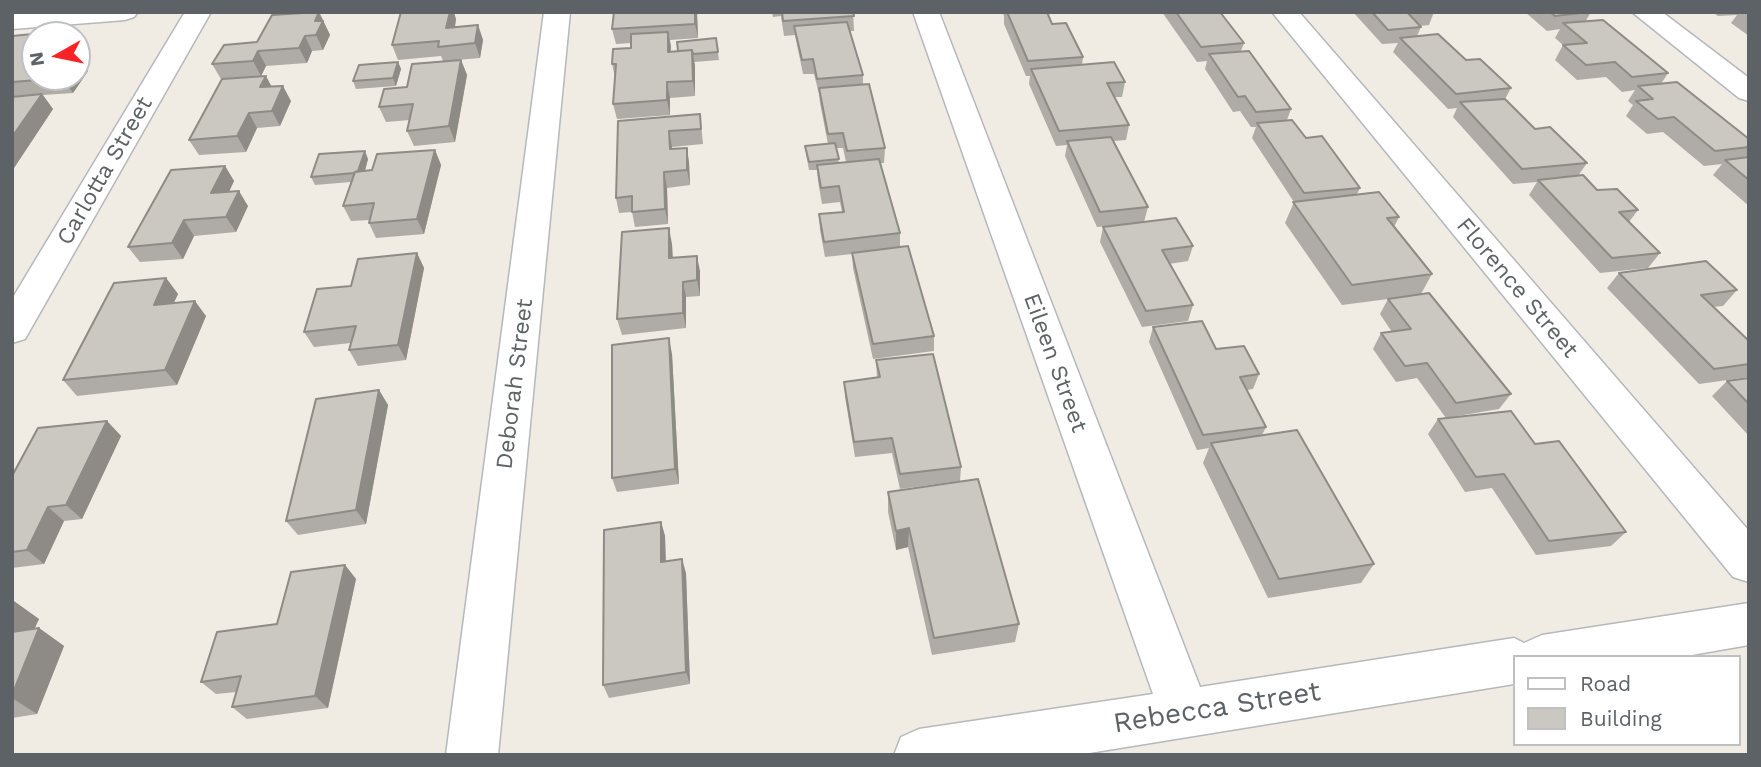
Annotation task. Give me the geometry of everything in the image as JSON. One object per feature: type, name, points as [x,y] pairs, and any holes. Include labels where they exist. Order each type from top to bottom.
[{"type":"street","points":[[12,20],[125,12]]},
{"type":"street","name":"Carlotta Street","points":[[12,330],[198,12]]},
{"type":"street","name":"Deborah Street","points":[[472,755],[557,12]]},
{"type":"street","name":"Eileen Street","points":[[926,12],[1185,713]]},
{"type":"street","name":"Florence Street","points":[[1285,12],[1749,563]]},
{"type":"street","points":[[1645,12],[1749,92]]},
{"type":"street","points":[[1555,655],[1749,624]]},
{"type":"street","name":"Rebecca Street","points":[[919,755],[1512,661]]},
{"type":"building","points":[[319,12],[315,21],[323,21],[316,35],[305,36],[299,48],[258,51],[253,61],[212,64],[224,45],[257,42],[272,15]]},
{"type":"building","points":[[401,12],[450,12],[446,28],[478,25],[475,43],[438,47],[439,41],[392,45]]},
{"type":"building","points":[[614,12],[695,12],[695,24],[612,29]]},
{"type":"building","points":[[782,12],[853,12],[854,16],[783,21]]},
{"type":"building","points":[[1007,12],[1047,12],[1052,24],[1066,23],[1083,57],[1028,61]]},
{"type":"building","points":[[1176,12],[1220,12],[1244,43],[1201,47]]},
{"type":"building","points":[[1372,12],[1407,12],[1421,27],[1388,30]]},
{"type":"building","points":[[1550,12],[1589,12],[1555,16]]},
{"type":"building","points":[[1603,20],[1668,73],[1632,77],[1615,62],[1586,65],[1563,45],[1587,43],[1563,23]]},
{"type":"building","points":[[847,22],[863,75],[817,79],[813,59],[802,60],[794,26]]},
{"type":"building","points":[[668,32],[668,52],[692,50],[693,81],[667,82],[667,100],[613,104],[616,64],[612,64],[613,49],[631,48],[631,34]]},
{"type":"building","points":[[1438,34],[1466,60],[1480,59],[1511,88],[1456,94],[1400,38]]},
{"type":"building","points":[[21,35],[21,81],[12,82],[12,36]]},
{"type":"building","points":[[716,38],[718,52],[693,54],[692,50],[678,51],[677,42]]},
{"type":"building","points":[[1249,51],[1291,109],[1256,112],[1245,96],[1238,97],[1209,54]]},
{"type":"building","points":[[461,60],[449,126],[407,131],[413,104],[379,107],[384,89],[407,87],[412,64]]},
{"type":"building","points":[[398,62],[393,78],[353,81],[359,65]]},
{"type":"building","points":[[1114,62],[1125,82],[1107,83],[1129,125],[1059,131],[1031,69]]},
{"type":"building","points":[[266,76],[260,87],[283,86],[272,111],[249,113],[237,136],[189,140],[222,79]]},
{"type":"building","points":[[1677,82],[1749,139],[1749,147],[1715,151],[1674,117],[1658,119],[1636,101],[1653,99],[1638,86]]},
{"type":"building","points":[[869,84],[885,148],[847,151],[843,133],[828,134],[819,88]]},
{"type":"building","points":[[42,94],[12,137],[12,97]]},
{"type":"building","points":[[1505,99],[1535,129],[1550,127],[1587,163],[1522,169],[1460,102]]},
{"type":"building","points":[[700,114],[701,129],[669,131],[670,149],[687,148],[687,170],[664,172],[665,209],[632,212],[632,196],[616,198],[618,121]]},
{"type":"building","points":[[1292,120],[1306,138],[1322,136],[1360,188],[1304,193],[1257,123]]},
{"type":"building","points":[[1111,137],[1148,207],[1100,212],[1067,141]]},
{"type":"building","points":[[835,143],[839,159],[809,162],[805,146]]},
{"type":"building","points":[[435,150],[417,219],[369,223],[374,203],[343,206],[355,172],[372,170],[377,154]]},
{"type":"building","points":[[365,151],[358,171],[354,173],[311,177],[319,154]]},
{"type":"building","points":[[1749,157],[1749,180],[1725,160]]},
{"type":"building","points":[[879,159],[900,233],[824,242],[819,214],[844,212],[839,186],[821,188],[817,165]]},
{"type":"building","points":[[225,166],[211,193],[239,191],[226,217],[184,220],[172,243],[128,247],[171,170]]},
{"type":"building","points":[[1583,175],[1597,190],[1617,189],[1638,210],[1619,212],[1660,253],[1612,258],[1538,180]]},
{"type":"building","points":[[1379,192],[1399,217],[1387,218],[1432,274],[1352,285],[1293,202]]},
{"type":"building","points":[[1176,218],[1193,246],[1162,250],[1193,305],[1146,311],[1103,227]]},
{"type":"building","points":[[669,228],[669,258],[697,256],[697,280],[683,282],[683,313],[617,319],[622,232]]},
{"type":"building","points":[[908,246],[934,336],[873,344],[852,253]]},
{"type":"building","points":[[417,253],[398,345],[349,350],[356,326],[304,332],[317,289],[351,286],[358,259]]},
{"type":"building","points":[[1706,261],[1737,290],[1701,295],[1749,341],[1749,364],[1714,369],[1619,273]]},
{"type":"building","points":[[166,278],[154,305],[195,301],[165,370],[63,380],[114,283]]},
{"type":"building","points":[[1429,293],[1511,394],[1456,403],[1427,363],[1405,366],[1381,333],[1411,329],[1388,299]]},
{"type":"building","points":[[1202,321],[1216,349],[1244,346],[1259,374],[1240,377],[1266,427],[1203,435],[1153,327]]},
{"type":"building","points":[[669,338],[675,469],[612,478],[612,345]]},
{"type":"building","points":[[933,354],[961,467],[900,474],[892,438],[854,442],[844,382],[880,377],[876,360]]},
{"type":"building","points":[[1749,378],[1749,404],[1727,381]]},
{"type":"building","points":[[379,390],[356,510],[286,521],[316,399]]},
{"type":"building","points":[[1511,411],[1535,444],[1559,441],[1626,532],[1549,541],[1504,474],[1476,477],[1438,419]]},
{"type":"building","points":[[107,421],[66,505],[48,507],[27,550],[12,552],[12,476],[38,428]]},
{"type":"building","points":[[1297,430],[1374,564],[1279,579],[1211,443]]},
{"type":"building","points":[[978,479],[1019,624],[934,638],[909,528],[896,531],[888,492]]},
{"type":"building","points":[[661,522],[661,562],[682,559],[686,672],[603,685],[604,530]]},
{"type":"building","points":[[345,565],[315,696],[232,707],[241,676],[201,682],[217,632],[277,624],[291,572]]},
{"type":"building","points":[[39,628],[12,695],[12,632]]}]
